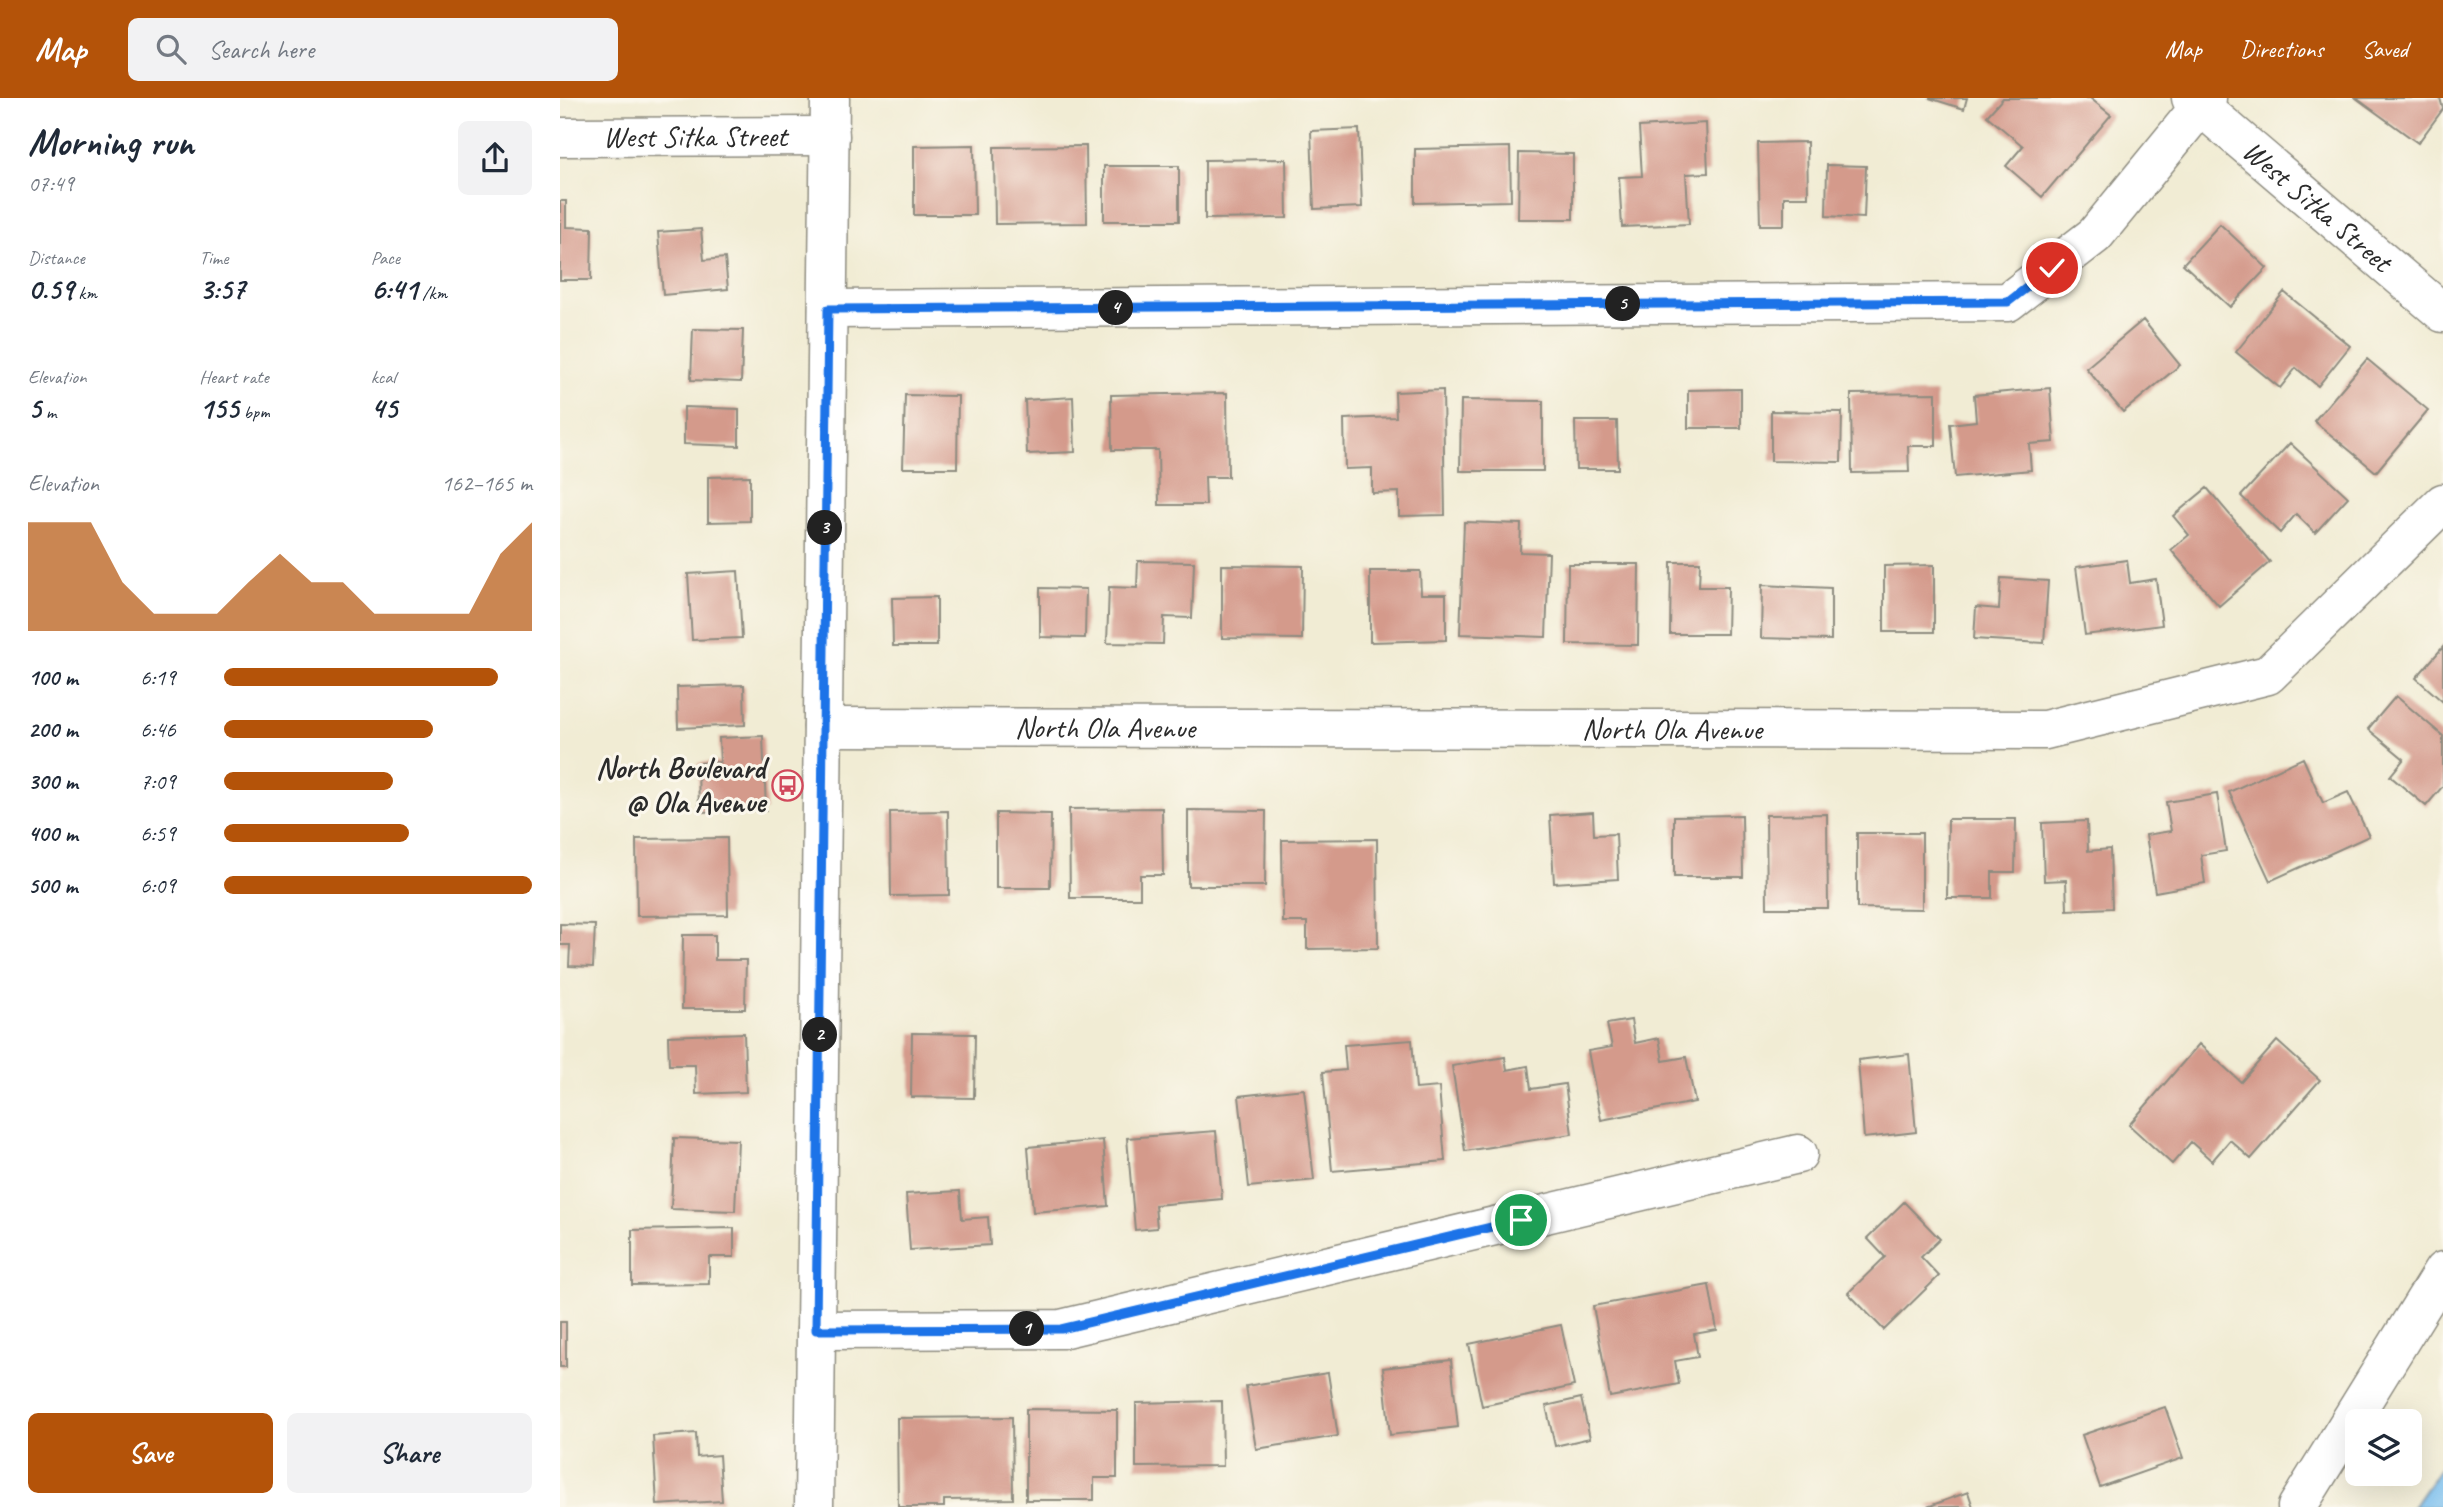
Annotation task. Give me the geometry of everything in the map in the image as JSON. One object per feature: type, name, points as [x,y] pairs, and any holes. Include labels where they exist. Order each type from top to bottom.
[{"type":"street","points":[[814,1507],[830,98]]},
{"type":"street","points":[[828,309],[2008,302],[2095,235],[2199,101]]},
{"type":"street","name":"West Sitka Street","points":[[2199,101],[2443,313]]},
{"type":"street","name":"West Sitka Street","points":[[560,137],[830,136]]},
{"type":"street","name":"North Ola Avenue","points":[[823,727],[2045,730],[2268,675],[2443,503]]},
{"type":"street","points":[[816,1330],[1061,1329],[1798,1154]]},
{"type":"street","points":[[2297,1507],[2443,1271]]},
{"type":"water","points":[[2443,1464],[2443,1507],[2413,1507]]},
{"type":"building","points":[[1929,98],[1967,98],[1964,109]]},
{"type":"building","points":[[2003,98],[2090,98],[2111,115],[2042,197],[2006,166],[2023,146],[1987,116]]},
{"type":"building","points":[[2356,98],[2440,98],[2443,109],[2418,143]]},
{"type":"building","points":[[1706,123],[1708,173],[1686,174],[1689,224],[1622,227],[1619,177],[1642,176],[1639,127]]},
{"type":"building","points":[[1359,129],[1362,207],[1314,209],[1311,131]]},
{"type":"building","points":[[1807,142],[1808,197],[1784,197],[1784,225],[1760,225],[1758,143]]},
{"type":"building","points":[[974,145],[975,215],[914,215],[914,146]]},
{"type":"building","points":[[1086,146],[1087,223],[995,224],[994,147]]},
{"type":"building","points":[[1510,147],[1511,201],[1415,203],[1415,149]]},
{"type":"building","points":[[1519,153],[1573,154],[1573,219],[1518,219]]},
{"type":"building","points":[[1286,159],[1287,218],[1205,219],[1205,160]]},
{"type":"building","points":[[1827,165],[1866,166],[1864,218],[1826,216]]},
{"type":"building","points":[[1104,166],[1179,166],[1179,221],[1104,221]]},
{"type":"building","points":[[560,201],[566,201],[566,227],[592,228],[591,280],[560,280]]},
{"type":"building","points":[[2220,224],[2267,268],[2230,307],[2183,264]]},
{"type":"building","points":[[701,229],[704,260],[725,258],[728,289],[663,295],[658,232]]},
{"type":"building","points":[[2284,292],[2350,346],[2318,386],[2296,368],[2280,388],[2236,352]]},
{"type":"building","points":[[2143,320],[2180,365],[2123,412],[2086,368]]},
{"type":"building","points":[[693,329],[743,330],[741,382],[691,380]]},
{"type":"building","points":[[2367,359],[2428,410],[2376,472],[2314,421]]},
{"type":"building","points":[[2050,388],[2054,442],[2029,444],[2031,470],[1955,477],[1950,424],[1976,421],[1974,395]]},
{"type":"building","points":[[1741,389],[1741,428],[1688,428],[1688,390]]},
{"type":"building","points":[[1443,390],[1445,515],[1399,516],[1399,492],[1372,493],[1372,468],[1345,469],[1344,419],[1396,417],[1395,392]]},
{"type":"building","points":[[1227,393],[1228,477],[1205,477],[1206,505],[1159,505],[1158,450],[1112,450],[1111,395]]},
{"type":"building","points":[[1936,393],[1936,446],[1908,446],[1909,472],[1852,473],[1851,394]]},
{"type":"building","points":[[905,395],[958,396],[957,468],[903,468]]},
{"type":"building","points":[[1073,397],[1075,452],[1027,454],[1025,400]]},
{"type":"building","points":[[1461,400],[1543,401],[1543,471],[1460,471]]},
{"type":"building","points":[[684,407],[739,409],[739,446],[684,444]]},
{"type":"building","points":[[1771,411],[1842,412],[1841,462],[1771,461]]},
{"type":"building","points":[[1575,421],[1617,421],[1618,469],[1576,469]]},
{"type":"building","points":[[2290,443],[2348,497],[2315,533],[2296,514],[2280,533],[2241,496]]},
{"type":"building","points":[[750,476],[750,521],[708,522],[708,477]]},
{"type":"building","points":[[2207,488],[2270,562],[2219,606],[2171,550],[2189,535],[2173,516]]},
{"type":"building","points":[[1464,522],[1521,524],[1520,552],[1549,553],[1546,637],[1460,634]]},
{"type":"building","points":[[2127,560],[2130,583],[2156,579],[2162,625],[2085,635],[2076,567]]},
{"type":"building","points":[[1138,561],[1194,562],[1192,618],[1164,617],[1163,644],[1107,643],[1109,587],[1137,588]]},
{"type":"building","points":[[1671,562],[1700,562],[1699,587],[1728,587],[1727,634],[1670,634]]},
{"type":"building","points":[[1568,564],[1639,564],[1638,645],[1567,644]]},
{"type":"building","points":[[1222,565],[1303,566],[1302,639],[1222,638]]},
{"type":"building","points":[[1934,565],[1934,632],[1884,632],[1884,566]]},
{"type":"building","points":[[738,571],[742,638],[692,640],[688,574]]},
{"type":"building","points":[[1370,571],[1420,571],[1421,594],[1446,594],[1446,640],[1370,642]]},
{"type":"building","points":[[2001,578],[2048,581],[2044,643],[1974,639],[1976,607],[1999,609]]},
{"type":"building","points":[[1762,585],[1831,588],[1831,640],[1761,638]]},
{"type":"building","points":[[1040,588],[1086,589],[1085,638],[1040,637]]},
{"type":"building","points":[[937,597],[937,646],[893,646],[892,598]]},
{"type":"building","points":[[2443,647],[2443,702],[2416,678]]},
{"type":"building","points":[[744,685],[745,725],[678,728],[677,687]]},
{"type":"building","points":[[2396,696],[2443,736],[2443,786],[2426,806],[2390,776],[2404,759],[2368,729]]},
{"type":"building","points":[[763,736],[766,810],[699,812],[698,763],[720,762],[719,738]]},
{"type":"building","points":[[2303,758],[2323,803],[2348,792],[2369,836],[2270,881],[2229,792]]},
{"type":"building","points":[[2217,794],[2226,851],[2201,855],[2205,883],[2155,892],[2146,835],[2171,831],[2166,802]]},
{"type":"building","points":[[1162,808],[1163,875],[1140,875],[1140,898],[1070,898],[1069,809]]},
{"type":"building","points":[[1188,810],[1266,811],[1265,886],[1188,886]]},
{"type":"building","points":[[948,811],[949,895],[891,896],[890,812]]},
{"type":"building","points":[[1593,812],[1594,835],[1616,834],[1618,879],[1554,883],[1550,815]]},
{"type":"building","points":[[996,813],[1051,814],[1050,888],[996,888]]},
{"type":"building","points":[[1827,814],[1828,908],[1767,908],[1766,815]]},
{"type":"building","points":[[1742,815],[1743,877],[1674,877],[1674,816]]},
{"type":"building","points":[[1948,819],[2016,819],[2015,872],[1992,872],[1992,898],[1947,898]]},
{"type":"building","points":[[2087,821],[2088,851],[2110,849],[2112,908],[2067,910],[2066,880],[2044,881],[2042,823]]},
{"type":"building","points":[[1857,833],[1922,833],[1922,909],[1857,908]]},
{"type":"building","points":[[727,838],[728,915],[637,916],[636,839]]},
{"type":"building","points":[[1377,839],[1378,948],[1307,949],[1307,922],[1283,922],[1282,840]]},
{"type":"building","points":[[560,924],[595,925],[593,967],[569,966],[570,945],[560,945]]},
{"type":"building","points":[[683,935],[715,935],[715,960],[746,960],[745,1009],[682,1009]]},
{"type":"building","points":[[1631,1020],[1635,1043],[1659,1038],[1663,1061],[1686,1057],[1695,1102],[1601,1120],[1588,1051],[1612,1047],[1607,1024]]},
{"type":"building","points":[[744,1033],[746,1092],[696,1094],[695,1065],[669,1065],[668,1036]]},
{"type":"building","points":[[912,1033],[975,1034],[974,1098],[911,1097]]},
{"type":"building","points":[[1412,1040],[1416,1089],[1439,1087],[1445,1161],[1332,1171],[1323,1072],[1346,1070],[1344,1045]]},
{"type":"building","points":[[2277,1041],[2320,1080],[2251,1159],[2230,1140],[2212,1161],[2191,1142],[2172,1164],[2129,1125],[2199,1044],[2241,1082]]},
{"type":"building","points":[[1909,1054],[1916,1132],[1864,1138],[1858,1060]]},
{"type":"building","points":[[1505,1057],[1507,1070],[1528,1066],[1531,1089],[1565,1084],[1572,1134],[1465,1151],[1452,1066]]},
{"type":"building","points":[[1304,1089],[1314,1180],[1249,1187],[1239,1096]]},
{"type":"building","points":[[1216,1131],[1222,1199],[1155,1205],[1157,1228],[1135,1230],[1127,1138]]},
{"type":"building","points":[[674,1138],[738,1140],[735,1211],[671,1209]]},
{"type":"building","points":[[1103,1140],[1108,1206],[1033,1212],[1028,1147]]},
{"type":"building","points":[[960,1191],[962,1219],[988,1217],[990,1245],[910,1250],[906,1194]]},
{"type":"building","points":[[1904,1202],[1940,1239],[1921,1257],[1939,1276],[1884,1330],[1848,1293],[1885,1257],[1867,1238]]},
{"type":"building","points":[[734,1228],[734,1257],[709,1257],[709,1284],[632,1285],[632,1230]]},
{"type":"building","points":[[1709,1285],[1717,1330],[1694,1334],[1698,1357],[1675,1361],[1679,1384],[1610,1397],[1593,1306]]},
{"type":"building","points":[[560,1322],[566,1322],[566,1367],[560,1367]]},
{"type":"building","points":[[1561,1325],[1574,1386],[1482,1406],[1469,1344]]},
{"type":"building","points":[[1451,1360],[1458,1427],[1390,1435],[1383,1368]]},
{"type":"building","points":[[1328,1373],[1338,1436],[1256,1449],[1246,1386]]},
{"type":"building","points":[[1581,1398],[1590,1438],[1555,1446],[1546,1406]]},
{"type":"building","points":[[1222,1401],[1223,1466],[1136,1467],[1136,1403]]},
{"type":"building","points":[[2165,1407],[2183,1458],[2100,1487],[2082,1435]]},
{"type":"building","points":[[1026,1409],[1117,1410],[1117,1478],[1094,1478],[1094,1500],[1026,1500]]},
{"type":"building","points":[[1012,1417],[1013,1499],[944,1500],[944,1507],[898,1507],[897,1418]]},
{"type":"building","points":[[696,1433],[697,1457],[719,1455],[722,1501],[657,1505],[653,1436]]},
{"type":"building","points":[[1968,1492],[1973,1507],[1927,1507]]},
{"type":"place","name":"North Boulevard @ Ola Avenue","points":[[788,785]]},
{"type":"route","points":[[1521,1220],[1061,1329],[816,1330],[828,309],[2008,302],[2052,268]]}]
